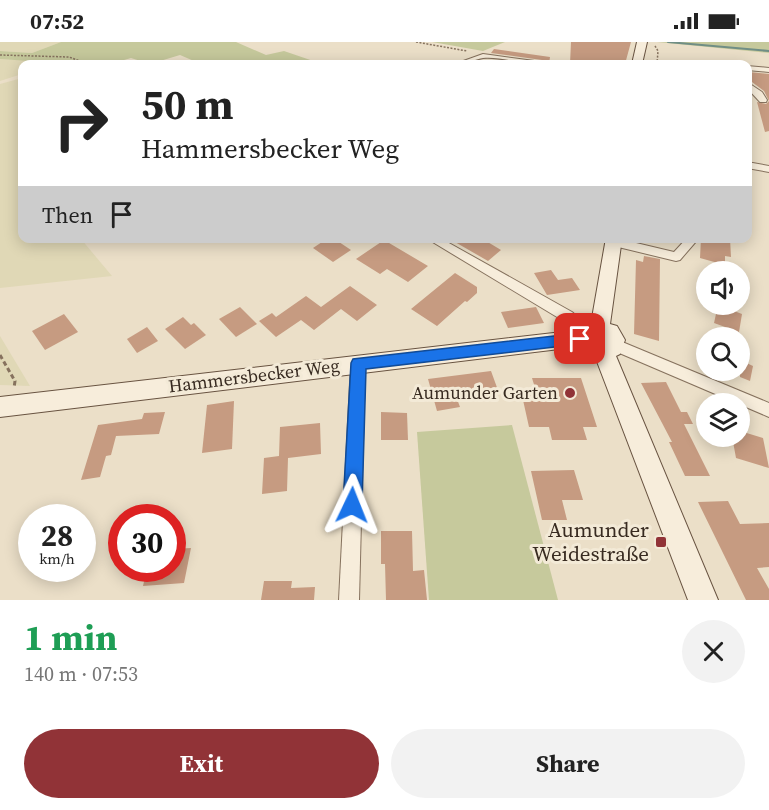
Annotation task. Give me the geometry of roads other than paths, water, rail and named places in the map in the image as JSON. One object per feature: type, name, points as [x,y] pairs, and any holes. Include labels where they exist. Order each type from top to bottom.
[{"type":"street","points":[[639,60],[642,42]]},
{"type":"street","points":[[470,60],[483,56],[512,60]]},
{"type":"street","points":[[752,68],[769,70]]},
{"type":"street","points":[[752,88],[766,101]]},
{"type":"street","points":[[752,166],[769,169]]},
{"type":"street","points":[[440,243],[567,315],[588,331]]},
{"type":"street","points":[[613,243],[588,331],[590,348],[609,348],[769,410]]},
{"type":"street","points":[[625,243],[676,257],[689,243]]},
{"type":"street","name":"Hammersbecker Weg","points":[[6,406],[358,363],[588,331]]},
{"type":"street","points":[[609,348],[703,600]]},
{"type":"street","points":[[348,600],[358,363]]},
{"type":"waterway","points":[[668,42],[769,51]]},
{"type":"place","name":"Aumunder Garten","points":[[570,393]]},
{"type":"place","name":"Aumunder Weidestraße","points":[[661,542]]}]
